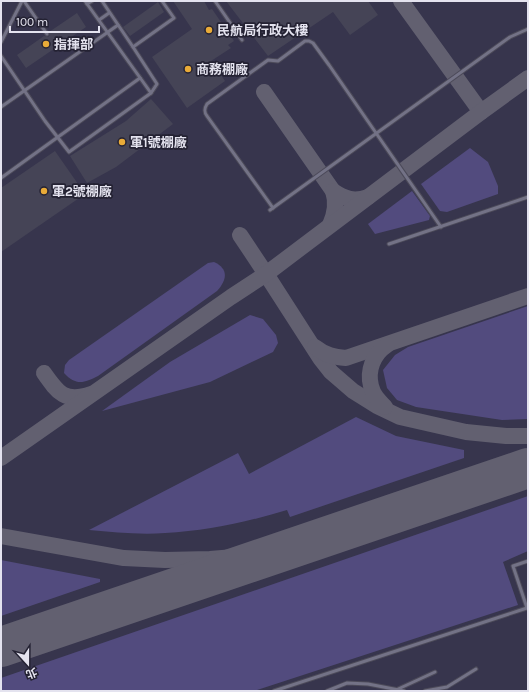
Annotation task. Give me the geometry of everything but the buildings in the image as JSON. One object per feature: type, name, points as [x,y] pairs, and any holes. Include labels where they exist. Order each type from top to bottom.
[{"type":"lane","points":[[1,42],[23,1],[47,34]]},
{"type":"lane","points":[[92,1],[86,3],[151,93]]},
{"type":"lane","points":[[1,56],[69,152],[151,93],[158,84],[102,1]]},
{"type":"lane","points":[[132,47],[174,18],[162,1]]},
{"type":"lane","points":[[215,1],[242,40]]},
{"type":"lane","points":[[99,20],[110,13]]},
{"type":"lane","points":[[1,107],[118,25]]},
{"type":"lane","points":[[441,227],[376,133],[330,66],[313,43],[305,41],[278,61],[268,60],[207,104],[205,108],[205,113],[272,209],[376,133],[510,37],[528,29]]},
{"type":"lane","points":[[1,178],[140,78]]},
{"type":"lane","points":[[389,244],[528,197]]},
{"type":"lane","points":[[274,691],[528,609],[513,566],[528,561]]},
{"type":"lane","points":[[425,691],[447,687],[476,669]]},
{"type":"lane","points":[[396,690],[435,672]]},
{"type":"lane","points":[[327,691],[347,683],[368,684],[404,691]]},
{"type":"shaded area","points":[[1,1],[528,1],[528,691],[1,691]]},
{"type":"shaded area","points":[[470,148],[488,162],[498,186],[498,194],[447,212],[440,211],[421,184]]},
{"type":"shaded area","points":[[412,191],[430,216],[429,220],[375,234],[368,224]]},
{"type":"shaded area","points":[[214,262],[222,268],[225,275],[223,283],[217,291],[98,376],[84,382],[76,382],[64,373],[65,365],[69,360],[208,263]]},
{"type":"shaded area","points":[[528,306],[528,419],[502,420],[416,407],[397,400],[387,388],[383,370],[395,355],[408,347]]},
{"type":"shaded area","points":[[250,315],[263,319],[276,335],[278,343],[273,352],[210,382],[102,411],[170,362]]},
{"type":"shaded area","points":[[356,417],[396,436],[464,450],[464,458],[290,517],[287,510],[227,525],[181,532],[155,534],[89,530],[238,453],[249,474]]},
{"type":"shaded area","points":[[528,496],[528,551],[503,562],[518,605],[254,691],[1,691],[1,678]]},
{"type":"shaded area","points":[[1,560],[100,579],[100,582],[1,616]]},
{"type":"taxiway","points":[[401,1],[481,112]]},
{"type":"taxiway","points":[[1,458],[266,274],[528,78]]},
{"type":"taxiway","points":[[264,92],[333,191]]},
{"type":"taxiway","points":[[330,225],[335,208],[333,191],[350,199],[363,199],[368,197]]},
{"type":"taxiway","points":[[240,235],[320,358],[331,372],[353,391],[377,406],[400,417],[466,432],[506,436],[528,436]]},
{"type":"taxiway","points":[[315,347],[330,355],[346,358],[528,296]]},
{"type":"taxiway","points":[[385,407],[373,392],[370,375],[372,363],[378,353],[387,345]]},
{"type":"taxiway","points":[[44,373],[58,391],[68,397],[82,397],[91,394]]},
{"type":"taxiway","points":[[1,536],[124,558],[165,560],[247,556],[295,547]]},
{"type":"runway","points":[[1,647],[528,468]]},
{"type":"place","name":"民航局行政大樓","points":[[209,30]]},
{"type":"place","name":"指揮部","points":[[46,44]]},
{"type":"place","name":"商務棚廠","points":[[188,69]]},
{"type":"place","name":"軍1號棚廠","points":[[122,142]]},
{"type":"place","name":"軍2號棚廠","points":[[44,191]]}]
